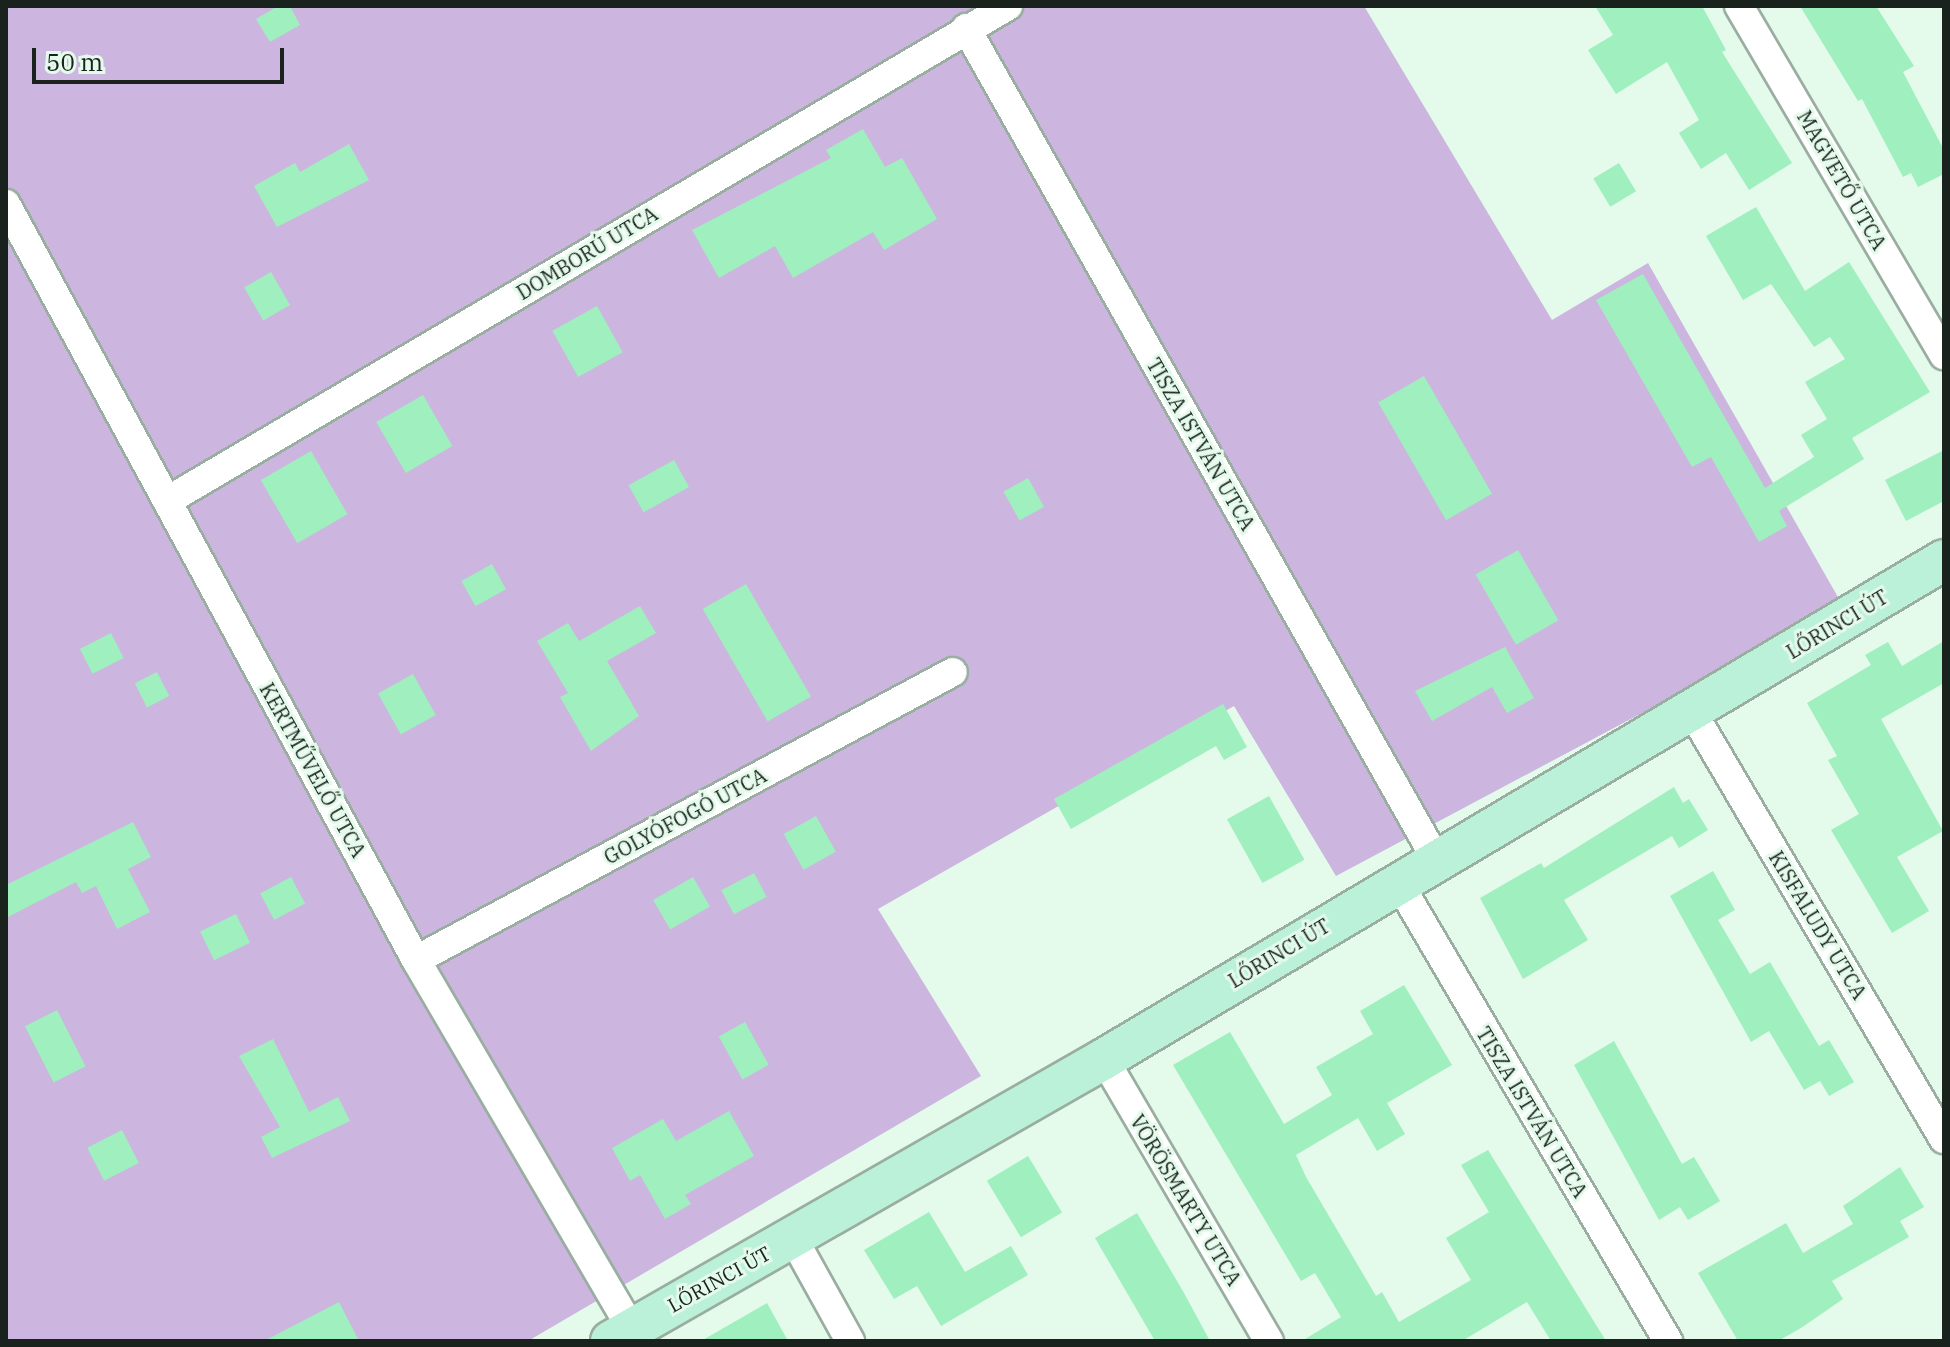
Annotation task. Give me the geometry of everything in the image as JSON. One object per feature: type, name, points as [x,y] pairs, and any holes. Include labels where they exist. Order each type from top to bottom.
[{"type":"street","name":"DOMBORÚ UTCA","points":[[167,501],[1008,6]]},
{"type":"street","name":"MAGVETŐ UTCA","points":[[1739,6],[1944,355]]},
{"type":"street","name":"TISZA ISTVÁN UTCA","points":[[966,28],[1436,859]]},
{"type":"street","name":"KERTMŰVELŐ UTCA","points":[[6,204],[416,960],[628,1337]]},
{"type":"street","name":"LŐRINCI ÚT","points":[[628,1337],[1104,1059],[1944,560]]},
{"type":"street","name":"GOLYÓFOGÓ UTCA","points":[[416,960],[953,672]]},
{"type":"street","name":"KISFALUDY UTCA","points":[[1691,710],[1944,1139]]},
{"type":"street","name":"TISZA ISTVÁN UTCA","points":[[1398,882],[1668,1341]]},
{"type":"street","name":"VÖRÖSMARTY UTCA","points":[[1104,1059],[1269,1341]]},
{"type":"street","points":[[793,1238],[850,1341]]},
{"type":"shaded area","points":[[6,6],[1364,6],[1552,320],[1648,263],[1843,606],[1336,876],[1234,706],[878,909],[981,1076],[528,1341],[6,1341]]},
{"type":"building","points":[[278,6],[290,6],[300,25],[270,42],[256,19]]},
{"type":"building","points":[[1595,6],[1702,6],[1726,50],[1722,52],[1792,163],[1749,190],[1726,153],[1701,169],[1679,133],[1699,120],[1667,62],[1616,94],[1588,50],[1613,35]]},
{"type":"building","points":[[1800,6],[1876,6],[1914,66],[1903,72],[1944,150],[1944,174],[1918,187],[1911,173],[1903,177],[1862,99],[1858,101]]},
{"type":"building","points":[[863,129],[885,167],[902,158],[937,219],[884,250],[873,232],[793,278],[775,246],[719,278],[692,230],[831,158],[826,150]]},
{"type":"building","points":[[349,144],[369,180],[277,227],[254,186],[295,163],[300,172]]},
{"type":"building","points":[[1619,163],[1636,191],[1610,207],[1593,178]]},
{"type":"building","points":[[1756,207],[1805,291],[1849,262],[1930,392],[1852,438],[1864,459],[1779,511],[1787,526],[1759,542],[1711,457],[1692,467],[1596,300],[1643,274],[1765,488],[1814,457],[1801,435],[1827,419],[1805,382],[1845,359],[1830,337],[1814,347],[1771,284],[1743,300],[1706,236]]},
{"type":"building","points":[[271,272],[290,305],[263,320],[244,288]]},
{"type":"building","points":[[597,306],[623,352],[578,377],[552,331]]},
{"type":"building","points":[[1424,376],[1492,494],[1446,520],[1378,402]]},
{"type":"building","points":[[423,395],[452,446],[406,473],[376,422]]},
{"type":"building","points":[[1944,450],[1944,501],[1906,521],[1885,480]]},
{"type":"building","points":[[311,451],[348,514],[297,543],[261,480]]},
{"type":"building","points":[[674,460],[689,487],[644,512],[629,485]]},
{"type":"building","points":[[1028,478],[1044,507],[1020,520],[1004,492]]},
{"type":"building","points":[[1518,550],[1558,620],[1516,645],[1476,574]]},
{"type":"building","points":[[492,564],[506,589],[475,606],[461,581]]},
{"type":"building","points":[[746,584],[811,697],[768,722],[703,609]]},
{"type":"building","points":[[640,606],[656,633],[607,661],[639,716],[591,751],[560,697],[568,693],[537,641],[568,623],[579,641]]},
{"type":"building","points":[[111,633],[124,658],[93,674],[80,649]]},
{"type":"building","points":[[1944,641],[1944,683],[1881,719],[1943,831],[1897,857],[1929,911],[1892,933],[1831,830],[1859,814],[1828,760],[1837,756],[1807,703],[1871,665],[1865,655],[1888,642],[1902,666]]},
{"type":"building","points":[[1505,647],[1534,698],[1507,713],[1492,687],[1432,721],[1415,691]]},
{"type":"building","points":[[157,672],[169,696],[147,707],[135,683]]},
{"type":"building","points":[[413,674],[436,715],[401,734],[378,693]]},
{"type":"building","points":[[1223,704],[1247,747],[1224,760],[1216,746],[1071,829],[1054,799]]},
{"type":"building","points":[[1674,787],[1683,803],[1689,799],[1708,830],[1679,848],[1672,836],[1564,900],[1588,940],[1523,979],[1480,898],[1541,863],[1544,868]]},
{"type":"building","points":[[1269,796],[1304,860],[1262,883],[1227,819]]},
{"type":"building","points":[[816,816],[836,852],[804,870],[784,834]]},
{"type":"building","points":[[133,822],[151,857],[128,869],[150,912],[117,929],[96,886],[82,893],[76,882],[6,918],[6,885]]},
{"type":"building","points":[[1713,871],[1735,910],[1718,920],[1750,974],[1770,962],[1819,1046],[1829,1040],[1854,1082],[1829,1096],[1820,1081],[1804,1090],[1769,1031],[1751,1042],[1670,896]]},
{"type":"building","points":[[754,873],[767,897],[734,914],[721,890]]},
{"type":"building","points":[[291,877],[305,903],[274,920],[260,893]]},
{"type":"building","points":[[693,877],[710,906],[670,929],[653,900]]},
{"type":"building","points":[[236,914],[250,943],[214,960],[200,932]]},
{"type":"building","points":[[1404,985],[1452,1065],[1387,1103],[1405,1134],[1377,1151],[1358,1118],[1296,1155],[1306,1177],[1376,1296],[1382,1292],[1399,1322],[1471,1280],[1446,1238],[1489,1212],[1461,1165],[1488,1150],[1606,1341],[1551,1341],[1527,1302],[1462,1341],[1302,1341],[1341,1317],[1315,1273],[1301,1281],[1173,1065],[1230,1032],[1284,1124],[1332,1095],[1316,1067],[1373,1034],[1360,1011]]},
{"type":"building","points":[[57,1010],[86,1066],[54,1082],[25,1026]]},
{"type":"building","points":[[745,1022],[769,1065],[743,1079],[719,1037]]},
{"type":"building","points":[[273,1039],[309,1112],[338,1097],[350,1121],[272,1158],[261,1137],[280,1127],[239,1056]]},
{"type":"building","points":[[1614,1041],[1682,1164],[1694,1157],[1720,1201],[1688,1220],[1680,1207],[1659,1220],[1574,1065]]},
{"type":"building","points":[[729,1111],[754,1156],[685,1195],[691,1204],[665,1219],[640,1175],[630,1181],[612,1148],[663,1119],[676,1141]]},
{"type":"building","points":[[122,1130],[139,1163],[104,1181],[87,1148]]},
{"type":"building","points":[[1028,1156],[1062,1213],[1021,1237],[987,1181]]},
{"type":"building","points":[[1900,1167],[1924,1207],[1900,1221],[1909,1237],[1832,1281],[1843,1299],[1801,1328],[1778,1341],[1738,1341],[1698,1273],[1786,1223],[1803,1253],[1853,1224],[1843,1206]]},
{"type":"building","points":[[929,1212],[965,1272],[1011,1246],[1028,1275],[941,1326],[917,1286],[894,1299],[864,1250]]},
{"type":"building","points":[[1137,1213],[1210,1341],[1155,1341],[1095,1238]]},
{"type":"building","points":[[339,1302],[359,1341],[264,1341]]},
{"type":"building","points":[[767,1303],[788,1341],[701,1341]]}]
